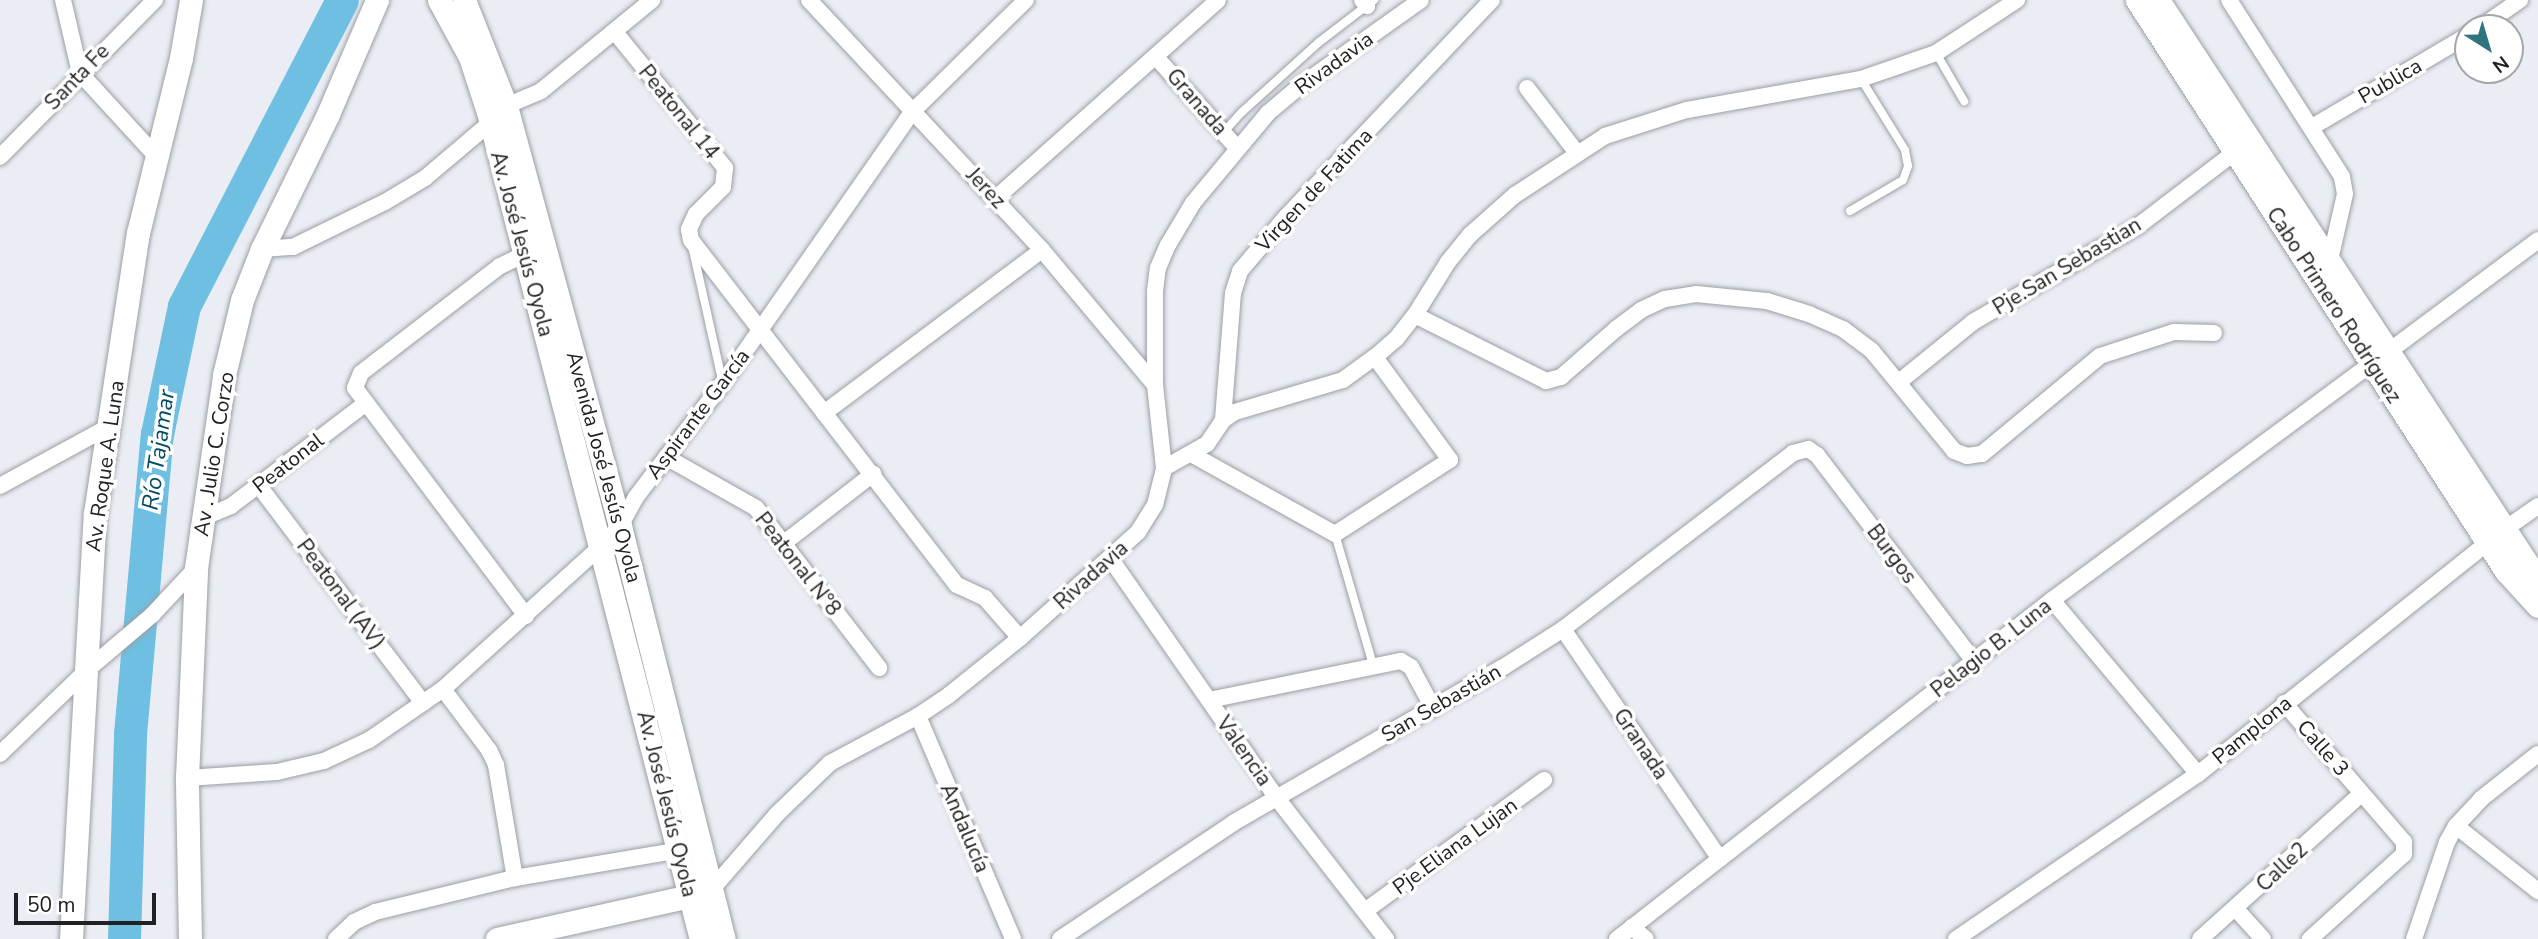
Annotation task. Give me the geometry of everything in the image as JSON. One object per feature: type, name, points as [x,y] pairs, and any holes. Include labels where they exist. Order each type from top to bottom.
[{"type":"street","points":[[63,0],[80,73],[157,157]]},
{"type":"street","name":"Santa Fe","points":[[0,157],[155,0]]},
{"type":"street","name":"Av. Roque A. Luna","points":[[71,939],[95,513],[138,233],[191,0]]},
{"type":"street","name":"Av . Julio C. Corzo","points":[[190,939],[187,778],[196,568],[224,375],[242,300],[262,249],[328,114],[377,0]]},
{"type":"street","points":[[506,106],[541,91],[652,0]]},
{"type":"street","name":"Jerez","points":[[809,0],[996,198],[1155,385]]},
{"type":"street","name":"Aspirante García","points":[[187,778],[277,772],[324,761],[369,740],[443,689],[600,547],[620,526],[636,496],[723,383],[913,111],[1026,0]]},
{"type":"street","points":[[996,198],[1219,0]]},
{"type":"street","name":"Rivadavia","points":[[701,893],[776,815],[831,763],[918,716],[1020,638],[1138,533],[1155,505],[1164,468],[1155,385],[1155,291],[1158,268],[1168,245],[1193,203],[1268,113],[1300,86],[1420,0]]},
{"type":"street","name":"Virgen de Fatima","points":[[1223,420],[1233,293],[1240,271],[1286,218],[1492,0]]},
{"type":"street","points":[[1164,468],[1192,455],[1207,444],[1223,420],[1235,412],[1343,380],[1375,357],[1396,339],[1415,315],[1448,262],[1471,234],[1515,195],[1605,136],[1687,110],[1861,79],[1936,53],[2017,0]]},
{"type":"street","name":"Cabo Primero Rodríguez","points":[[2137,0],[2235,152],[2380,358],[2497,536],[2538,580]]},
{"type":"street","name":"Cabo Primero Rodríguez","points":[[2158,0],[2330,260],[2380,358]]},
{"type":"street","points":[[2229,0],[2342,177],[2344,194],[2330,260]]},
{"type":"street","points":[[2500,14],[2520,0]]},
{"type":"street","name":"Avenida José Jesús Oyola","points":[[449,2],[506,106],[620,526],[701,893],[724,939]]},
{"type":"street","name":"Av. José Jesús Oyola","points":[[449,2],[470,57],[490,123],[587,494]]},
{"type":"street","name":"Peatonal 14","points":[[615,32],[724,167],[723,187],[696,214],[689,229],[691,240]]},
{"type":"street","name":"Publica","points":[[2312,127],[2454,43]]},
{"type":"street","name":"Granada","points":[[1156,57],[1237,148]]},
{"type":"street","points":[[1527,88],[1577,153]]},
{"type":"street","points":[[262,249],[293,247],[385,202],[425,178],[490,123]]},
{"type":"street","name":"Pje.San Sebastian","points":[[1899,382],[1973,322],[2138,226],[2235,152]]},
{"type":"street","points":[[691,240],[957,585],[985,598],[1020,638]]},
{"type":"street","name":"Pelagio B. Luna","points":[[1617,939],[2052,600],[2538,240]]},
{"type":"street","points":[[824,413],[1042,250]]},
{"type":"street","points":[[525,254],[500,266],[361,373],[355,388],[526,615]]},
{"type":"street","points":[[1415,315],[1546,381],[1569,372],[1641,310],[1665,299],[1696,293],[1767,301],[1809,314],[1843,329],[1872,351],[1954,451],[1967,456],[1982,454],[2100,356],[2174,332],[2214,333]]},
{"type":"street","points":[[1192,455],[1335,534],[1450,460],[1375,357]]},
{"type":"street","name":"Peatonal","points":[[205,517],[231,506],[366,402]]},
{"type":"street","points":[[0,486],[108,426]]},
{"type":"street","name":"San Sebastián","points":[[1060,939],[1276,797],[1433,708],[1563,629],[1793,453],[1808,449]]},
{"type":"street","name":"Burgos","points":[[1808,449],[1817,455],[1974,661]]},
{"type":"street","name":"Peatonal N°8","points":[[666,457],[756,508],[879,668]]},
{"type":"street","points":[[784,543],[873,474]]},
{"type":"street","name":"Peatonal (AV)","points":[[259,486],[423,703]]},
{"type":"street","name":"Avenida José Jesús Oyola","points":[[587,494],[600,547]]},
{"type":"street","name":"Pamplona","points":[[1956,939],[2198,774],[2538,506]]},
{"type":"street","name":"Cabo Primero Rodríguez","points":[[2497,536],[2519,588],[2538,606]]},
{"type":"street","name":"Av. José Jesús Oyola","points":[[600,547],[680,849],[701,893],[701,939]]},
{"type":"street","name":"Valencia","points":[[1110,558],[1276,797],[1385,939]]},
{"type":"street","points":[[0,754],[86,671],[152,615],[196,568]]},
{"type":"street","points":[[2052,600],[2198,774]]},
{"type":"street","name":"Granada","points":[[1563,629],[1720,859]]},
{"type":"street","points":[[1209,700],[1401,661],[1410,667],[1433,708]]},
{"type":"street","points":[[443,689],[489,750],[496,765],[515,878]]},
{"type":"street","name":"Calle 3","points":[[2284,704],[2404,842],[2404,854],[2310,939]]},
{"type":"street","name":"Andalucía","points":[[918,716],[1013,939]]},
{"type":"street","points":[[2414,939],[2447,842],[2456,826],[2482,798],[2538,754]]},
{"type":"street","name":"Pje.Eliana Lujan","points":[[1365,911],[1544,780]]},
{"type":"street","name":"Calle2","points":[[2200,939],[2361,793]]},
{"type":"street","points":[[2456,826],[2538,891]]},
{"type":"street","points":[[336,939],[354,922],[375,912],[515,878],[680,849]]},
{"type":"street","points":[[497,939],[701,893]]},
{"type":"street","points":[[2236,909],[2263,939]]},
{"type":"street","points":[[1632,927],[1646,939]]},
{"type":"lane","points":[[1223,133],[1241,112],[1368,2]]},
{"type":"lane","points":[[1936,53],[1964,101]]},
{"type":"lane","points":[[1850,211],[1903,180],[1908,166],[1905,150],[1861,79]]},
{"type":"lane","points":[[691,240],[723,383]]},
{"type":"lane","points":[[1335,534],[1373,665]]},
{"type":"waterway","name":"Río Tajamar","points":[[124,939],[130,734],[157,434],[184,306],[342,0]]}]
